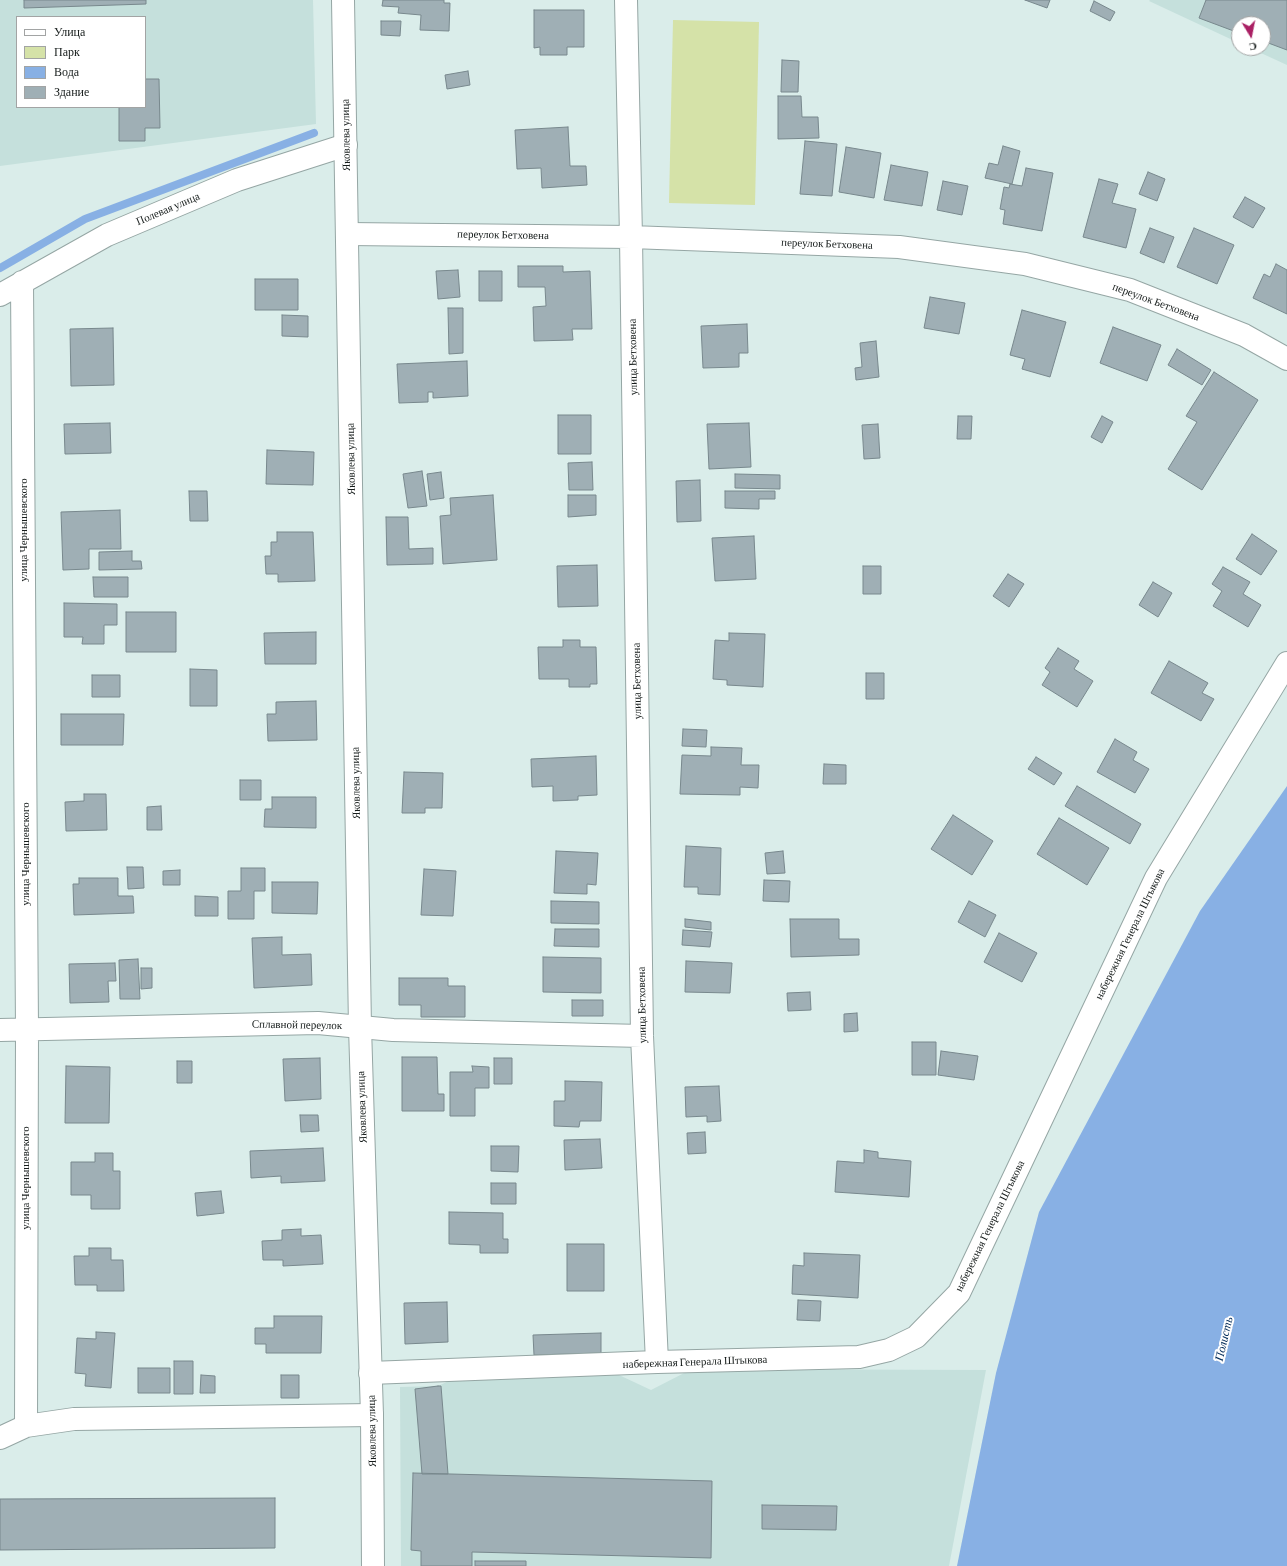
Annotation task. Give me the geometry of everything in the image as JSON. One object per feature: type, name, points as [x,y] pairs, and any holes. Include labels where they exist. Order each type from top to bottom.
[{"type":"street","name":"Яковлева улица","points":[[343,0],[360,1027],[372,1415],[373,1566]]},
{"type":"street","name":"улица Бетховена","points":[[626,0],[631,237],[642,1036],[657,1362]]},
{"type":"street","name":"Полевая улица","points":[[0,294],[107,235],[237,180],[346,145]]},
{"type":"street","name":"переулок Бетховена","points":[[348,234],[631,237],[899,246],[1025,264],[1130,290],[1244,335],[1287,359]]},
{"type":"street","name":"улица Чернышевского","points":[[22,282],[27,1030],[26,1426]]},
{"type":"street","name":"набережная Генерала Штыкова","points":[[370,1373],[657,1362],[859,1357],[889,1350],[916,1337],[959,1293],[1156,878],[1287,663]]},
{"type":"street","name":"Сплавной переулок","points":[[0,1030],[318,1023],[393,1030],[642,1036]]},
{"type":"street","points":[[0,1438],[26,1426],[74,1419],[372,1415]]},
{"type":"shaded area","points":[[0,0],[313,0],[316,124],[0,166]]},
{"type":"shaded area","points":[[1287,0],[1287,65],[1267,56],[1271,56],[1271,16],[1231,16],[1231,39],[1149,1]]},
{"type":"shaded area","points":[[692,1369],[986,1370],[949,1566],[401,1566],[400,1387],[438,1386],[451,1380],[619,1375],[651,1390]]},
{"type":"green space","points":[[673,20],[759,22],[755,205],[669,203]]},
{"type":"water","name":"Полисть","points":[[1287,786],[1287,1566],[957,1566],[996,1373],[1039,1212],[1200,911]]},
{"type":"building","points":[[24,0],[146,0],[146,4],[24,8]]},
{"type":"building","points":[[383,0],[444,0],[444,3],[450,3],[449,31],[420,30],[421,15],[398,13],[399,7],[382,6]]},
{"type":"building","points":[[1025,0],[1050,0],[1047,8]]},
{"type":"building","points":[[1206,0],[1287,0],[1287,50],[1271,44],[1271,16],[1231,16],[1231,30],[1199,18]]},
{"type":"building","points":[[1094,1],[1115,12],[1110,21],[1090,11]]},
{"type":"building","points":[[534,10],[584,10],[584,47],[567,47],[567,55],[540,55],[540,47],[534,48]]},
{"type":"building","points":[[381,21],[401,21],[400,36],[381,35]]},
{"type":"building","points":[[782,60],[799,61],[798,92],[781,92]]},
{"type":"building","points":[[468,71],[470,85],[447,89],[445,75]]},
{"type":"building","points":[[146,79],[159,79],[160,128],[145,128],[145,141],[119,141],[119,108],[146,108]]},
{"type":"building","points":[[778,96],[801,96],[802,117],[818,117],[819,138],[778,139]]},
{"type":"building","points":[[568,127],[570,166],[586,166],[587,185],[542,188],[541,168],[517,169],[515,130]]},
{"type":"building","points":[[805,141],[837,144],[832,196],[800,194]]},
{"type":"building","points":[[1003,146],[1020,151],[1012,184],[985,178],[989,163],[998,165]]},
{"type":"building","points":[[846,147],[881,153],[874,198],[839,192]]},
{"type":"building","points":[[891,165],[928,172],[922,206],[884,200]]},
{"type":"building","points":[[1026,168],[1053,173],[1042,231],[1003,224],[1005,210],[1000,209],[1004,187],[1009,188],[1010,184],[1022,186]]},
{"type":"building","points":[[1148,172],[1165,179],[1157,201],[1139,194]]},
{"type":"building","points":[[1099,179],[1118,184],[1112,203],[1136,209],[1126,248],[1083,237]]},
{"type":"building","points":[[943,181],[968,186],[962,215],[937,210]]},
{"type":"building","points":[[1245,197],[1265,208],[1253,228],[1233,217]]},
{"type":"building","points":[[1150,228],[1174,237],[1164,263],[1140,253]]},
{"type":"building","points":[[1194,228],[1234,245],[1217,284],[1177,267]]},
{"type":"building","points":[[1276,264],[1287,270],[1287,314],[1253,298],[1264,274],[1270,277]]},
{"type":"building","points":[[518,266],[563,266],[563,272],[590,271],[592,329],[572,329],[573,340],[534,341],[533,307],[546,306],[545,287],[518,287]]},
{"type":"building","points":[[458,270],[460,297],[438,299],[436,271]]},
{"type":"building","points":[[479,271],[502,271],[502,301],[479,301]]},
{"type":"building","points":[[255,279],[298,279],[298,310],[255,310]]},
{"type":"building","points":[[930,297],[965,303],[959,334],[924,328]]},
{"type":"building","points":[[448,308],[463,308],[463,353],[449,354]]},
{"type":"building","points":[[1022,310],[1066,322],[1050,377],[1022,369],[1025,359],[1010,355]]},
{"type":"building","points":[[282,315],[308,316],[308,337],[282,336]]},
{"type":"building","points":[[747,324],[748,353],[739,353],[739,367],[703,368],[701,326]]},
{"type":"building","points":[[1113,327],[1161,345],[1147,381],[1100,363]]},
{"type":"building","points":[[113,328],[114,385],[71,386],[70,329]]},
{"type":"building","points":[[876,341],[879,377],[856,380],[855,368],[862,367],[860,343]]},
{"type":"building","points":[[1177,349],[1211,370],[1202,385],[1168,365]]},
{"type":"building","points":[[467,361],[468,396],[433,398],[433,392],[428,392],[428,402],[399,403],[397,364]]},
{"type":"building","points":[[1214,372],[1258,400],[1202,490],[1168,469],[1197,422],[1186,416]]},
{"type":"building","points":[[558,415],[591,415],[591,454],[558,454]]},
{"type":"building","points":[[958,416],[972,416],[971,439],[957,439]]},
{"type":"building","points":[[1102,416],[1113,422],[1102,443],[1091,437]]},
{"type":"building","points":[[110,423],[111,453],[65,454],[64,424]]},
{"type":"building","points":[[749,423],[751,467],[709,469],[707,424]]},
{"type":"building","points":[[878,424],[880,458],[864,459],[862,425]]},
{"type":"building","points":[[267,450],[314,452],[313,485],[266,484]]},
{"type":"building","points":[[592,462],[593,490],[569,490],[568,463]]},
{"type":"building","points":[[422,471],[427,506],[408,508],[403,474]]},
{"type":"building","points":[[441,472],[444,498],[430,500],[427,474]]},
{"type":"building","points":[[735,474],[780,475],[780,489],[735,488]]},
{"type":"building","points":[[700,480],[701,521],[677,522],[676,481]]},
{"type":"building","points":[[189,491],[207,491],[208,521],[190,521]]},
{"type":"building","points":[[725,491],[775,491],[775,499],[759,499],[759,509],[725,508]]},
{"type":"building","points":[[493,495],[497,560],[443,564],[440,516],[451,515],[450,498]]},
{"type":"building","points":[[568,495],[596,495],[596,515],[568,517]]},
{"type":"building","points":[[120,510],[121,549],[89,549],[89,569],[63,570],[61,512]]},
{"type":"building","points":[[386,517],[408,517],[409,549],[433,548],[433,564],[387,565]]},
{"type":"building","points":[[277,532],[313,532],[315,581],[278,582],[278,574],[266,574],[265,556],[271,556],[271,542],[277,542]]},
{"type":"building","points":[[1252,534],[1277,551],[1261,575],[1236,559]]},
{"type":"building","points":[[754,536],[756,579],[715,581],[712,538]]},
{"type":"building","points":[[132,551],[132,561],[141,561],[142,569],[99,570],[99,552]]},
{"type":"building","points":[[597,565],[598,606],[558,607],[557,566]]},
{"type":"building","points":[[863,566],[881,566],[881,594],[863,594]]},
{"type":"building","points":[[1223,567],[1250,582],[1243,594],[1261,605],[1248,627],[1213,606],[1222,591],[1212,584]]},
{"type":"building","points":[[1008,574],[1024,584],[1009,607],[993,596]]},
{"type":"building","points":[[93,577],[128,577],[128,597],[94,597]]},
{"type":"building","points":[[1153,582],[1172,593],[1158,617],[1139,605]]},
{"type":"building","points":[[64,603],[117,604],[117,625],[104,625],[104,644],[82,644],[83,637],[64,637]]},
{"type":"building","points":[[126,612],[176,612],[176,652],[126,652]]},
{"type":"building","points":[[316,632],[316,664],[265,664],[264,633]]},
{"type":"building","points":[[729,633],[765,634],[763,687],[727,685],[727,680],[713,679],[715,640],[729,641]]},
{"type":"building","points":[[563,640],[580,640],[580,647],[596,647],[597,684],[590,684],[590,687],[569,687],[569,679],[539,679],[538,647],[563,647]]},
{"type":"building","points":[[1058,648],[1079,661],[1074,669],[1093,681],[1077,707],[1042,685],[1050,672],[1045,668]]},
{"type":"building","points":[[1169,661],[1208,683],[1202,693],[1214,699],[1201,721],[1151,693]]},
{"type":"building","points":[[190,669],[217,670],[217,706],[190,706]]},
{"type":"building","points":[[866,673],[884,673],[884,699],[866,699]]},
{"type":"building","points":[[92,675],[120,675],[120,697],[92,697]]},
{"type":"building","points":[[316,701],[317,740],[268,741],[267,714],[276,714],[276,702]]},
{"type":"building","points":[[61,714],[124,714],[123,745],[61,745]]},
{"type":"building","points":[[683,729],[707,730],[706,747],[682,746]]},
{"type":"building","points":[[1115,739],[1137,752],[1133,760],[1149,769],[1135,793],[1097,772]]},
{"type":"building","points":[[711,747],[742,748],[741,765],[759,765],[758,788],[740,787],[740,795],[680,794],[682,755],[711,756]]},
{"type":"building","points":[[596,756],[597,795],[578,796],[578,800],[553,801],[553,786],[532,787],[531,759]]},
{"type":"building","points":[[1036,757],[1062,773],[1054,785],[1028,769]]},
{"type":"building","points":[[824,764],[846,765],[846,784],[823,784]]},
{"type":"building","points":[[404,772],[443,773],[442,808],[425,808],[425,813],[402,813]]},
{"type":"building","points":[[240,780],[261,780],[261,800],[240,800]]},
{"type":"building","points":[[1077,786],[1141,824],[1130,844],[1065,806]]},
{"type":"building","points":[[84,794],[106,794],[107,830],[66,831],[65,802],[84,801]]},
{"type":"building","points":[[272,797],[316,797],[316,828],[264,827],[265,809],[272,809]]},
{"type":"building","points":[[161,806],[162,830],[147,830],[147,807]]},
{"type":"building","points":[[953,815],[993,841],[972,875],[931,849]]},
{"type":"building","points":[[1059,818],[1109,848],[1087,885],[1037,854]]},
{"type":"building","points":[[686,846],[721,848],[720,895],[698,894],[698,887],[684,887]]},
{"type":"building","points":[[556,851],[598,853],[596,885],[587,884],[587,894],[554,893]]},
{"type":"building","points":[[783,851],[785,873],[767,874],[765,853]]},
{"type":"building","points":[[127,867],[143,867],[144,888],[128,889]]},
{"type":"building","points":[[241,868],[265,868],[265,891],[254,891],[254,919],[228,919],[228,891],[241,891]]},
{"type":"building","points":[[424,869],[456,871],[453,916],[421,915]]},
{"type":"building","points":[[180,870],[180,885],[163,885],[163,871]]},
{"type":"building","points":[[79,878],[118,878],[118,896],[133,896],[134,913],[74,915],[73,884],[79,884]]},
{"type":"building","points":[[764,880],[790,881],[789,902],[763,901]]},
{"type":"building","points":[[272,882],[318,882],[317,914],[272,913]]},
{"type":"building","points":[[195,896],[218,897],[218,916],[195,916]]},
{"type":"building","points":[[551,901],[599,902],[599,924],[551,923]]},
{"type":"building","points":[[969,901],[996,915],[985,937],[958,922]]},
{"type":"building","points":[[685,919],[711,922],[711,930],[685,927]]},
{"type":"building","points":[[790,919],[839,919],[839,939],[859,939],[859,955],[791,957]]},
{"type":"building","points":[[555,929],[599,929],[599,947],[554,946]]},
{"type":"building","points":[[683,930],[712,932],[710,947],[682,945]]},
{"type":"building","points":[[999,933],[1037,953],[1022,982],[984,962]]},
{"type":"building","points":[[282,937],[282,955],[311,954],[312,985],[254,988],[252,938]]},
{"type":"building","points":[[543,957],[601,958],[601,993],[543,992]]},
{"type":"building","points":[[138,959],[140,999],[120,999],[119,960]]},
{"type":"building","points":[[686,961],[732,963],[730,993],[685,992]]},
{"type":"building","points":[[115,963],[116,981],[108,981],[109,1002],[70,1003],[69,964]]},
{"type":"building","points":[[141,968],[152,968],[152,988],[141,989]]},
{"type":"building","points":[[399,978],[448,978],[448,986],[465,986],[465,1017],[421,1017],[421,1005],[399,1005]]},
{"type":"building","points":[[810,992],[811,1010],[788,1011],[787,993]]},
{"type":"building","points":[[572,1000],[603,1000],[603,1016],[572,1016]]},
{"type":"building","points":[[857,1013],[858,1031],[844,1032],[844,1014]]},
{"type":"building","points":[[912,1042],[936,1042],[936,1075],[912,1075]]},
{"type":"building","points":[[941,1051],[978,1056],[974,1080],[938,1075]]},
{"type":"building","points":[[402,1057],[437,1057],[438,1094],[444,1094],[444,1111],[402,1111]]},
{"type":"building","points":[[320,1058],[321,1099],[285,1101],[283,1059]]},
{"type":"building","points":[[494,1058],[512,1058],[512,1084],[494,1084]]},
{"type":"building","points":[[177,1061],[192,1061],[192,1083],[177,1083]]},
{"type":"building","points":[[66,1066],[110,1067],[109,1123],[65,1123]]},
{"type":"building","points":[[472,1066],[489,1067],[489,1088],[475,1088],[475,1116],[450,1116],[450,1072],[473,1072]]},
{"type":"building","points":[[565,1081],[602,1082],[601,1121],[580,1121],[579,1127],[554,1126],[554,1101],[565,1101]]},
{"type":"building","points":[[719,1086],[721,1121],[707,1122],[707,1116],[686,1117],[685,1087]]},
{"type":"building","points":[[300,1115],[318,1115],[319,1131],[301,1132]]},
{"type":"building","points":[[705,1132],[706,1153],[688,1154],[687,1133]]},
{"type":"building","points":[[600,1139],[602,1168],[565,1170],[564,1140]]},
{"type":"building","points":[[491,1146],[519,1146],[518,1172],[491,1171]]},
{"type":"building","points":[[323,1148],[325,1181],[281,1183],[281,1176],[251,1178],[250,1151]]},
{"type":"building","points":[[864,1150],[878,1152],[878,1158],[911,1161],[909,1197],[835,1192],[837,1161],[864,1163]]},
{"type":"building","points":[[95,1153],[113,1153],[113,1171],[120,1171],[120,1209],[91,1209],[91,1195],[71,1195],[71,1162],[95,1162]]},
{"type":"building","points":[[491,1183],[516,1183],[516,1204],[491,1204]]},
{"type":"building","points":[[221,1191],[224,1213],[197,1216],[195,1193]]},
{"type":"building","points":[[449,1212],[503,1213],[503,1239],[508,1239],[508,1253],[480,1253],[480,1245],[449,1244]]},
{"type":"building","points":[[301,1229],[301,1236],[321,1235],[323,1264],[283,1266],[283,1260],[263,1260],[262,1241],[282,1240],[282,1230]]},
{"type":"building","points":[[567,1244],[604,1244],[604,1291],[567,1291]]},
{"type":"building","points":[[89,1248],[111,1248],[111,1260],[123,1260],[124,1291],[97,1291],[97,1285],[75,1285],[74,1256],[89,1256]]},
{"type":"building","points":[[804,1253],[860,1255],[858,1298],[792,1294],[793,1265],[804,1266]]},
{"type":"building","points":[[798,1300],[821,1301],[820,1321],[797,1320]]},
{"type":"building","points":[[447,1302],[448,1342],[405,1344],[404,1303]]},
{"type":"building","points":[[274,1316],[322,1316],[321,1353],[266,1353],[266,1344],[255,1344],[255,1328],[274,1328]]},
{"type":"building","points":[[96,1332],[115,1333],[111,1388],[85,1386],[86,1374],[75,1373],[77,1338],[96,1339]]},
{"type":"building","points":[[601,1333],[601,1353],[534,1355],[533,1335]]},
{"type":"building","points":[[174,1361],[193,1361],[193,1394],[174,1394]]},
{"type":"building","points":[[138,1368],[170,1368],[170,1393],[138,1393]]},
{"type":"building","points":[[201,1375],[215,1376],[215,1393],[200,1393]]},
{"type":"building","points":[[281,1375],[299,1375],[299,1398],[281,1398]]},
{"type":"building","points":[[441,1386],[448,1474],[422,1474],[415,1389]]},
{"type":"building","points":[[413,1473],[712,1481],[711,1558],[472,1552],[472,1566],[421,1566],[421,1551],[411,1550]]},
{"type":"building","points":[[275,1498],[275,1548],[0,1550],[0,1499]]},
{"type":"building","points":[[762,1505],[837,1506],[836,1530],[762,1529]]},
{"type":"building","points":[[475,1561],[526,1561],[526,1566],[475,1566]]},
{"type":"waterway","points":[[0,268],[85,219],[314,133]]}]
